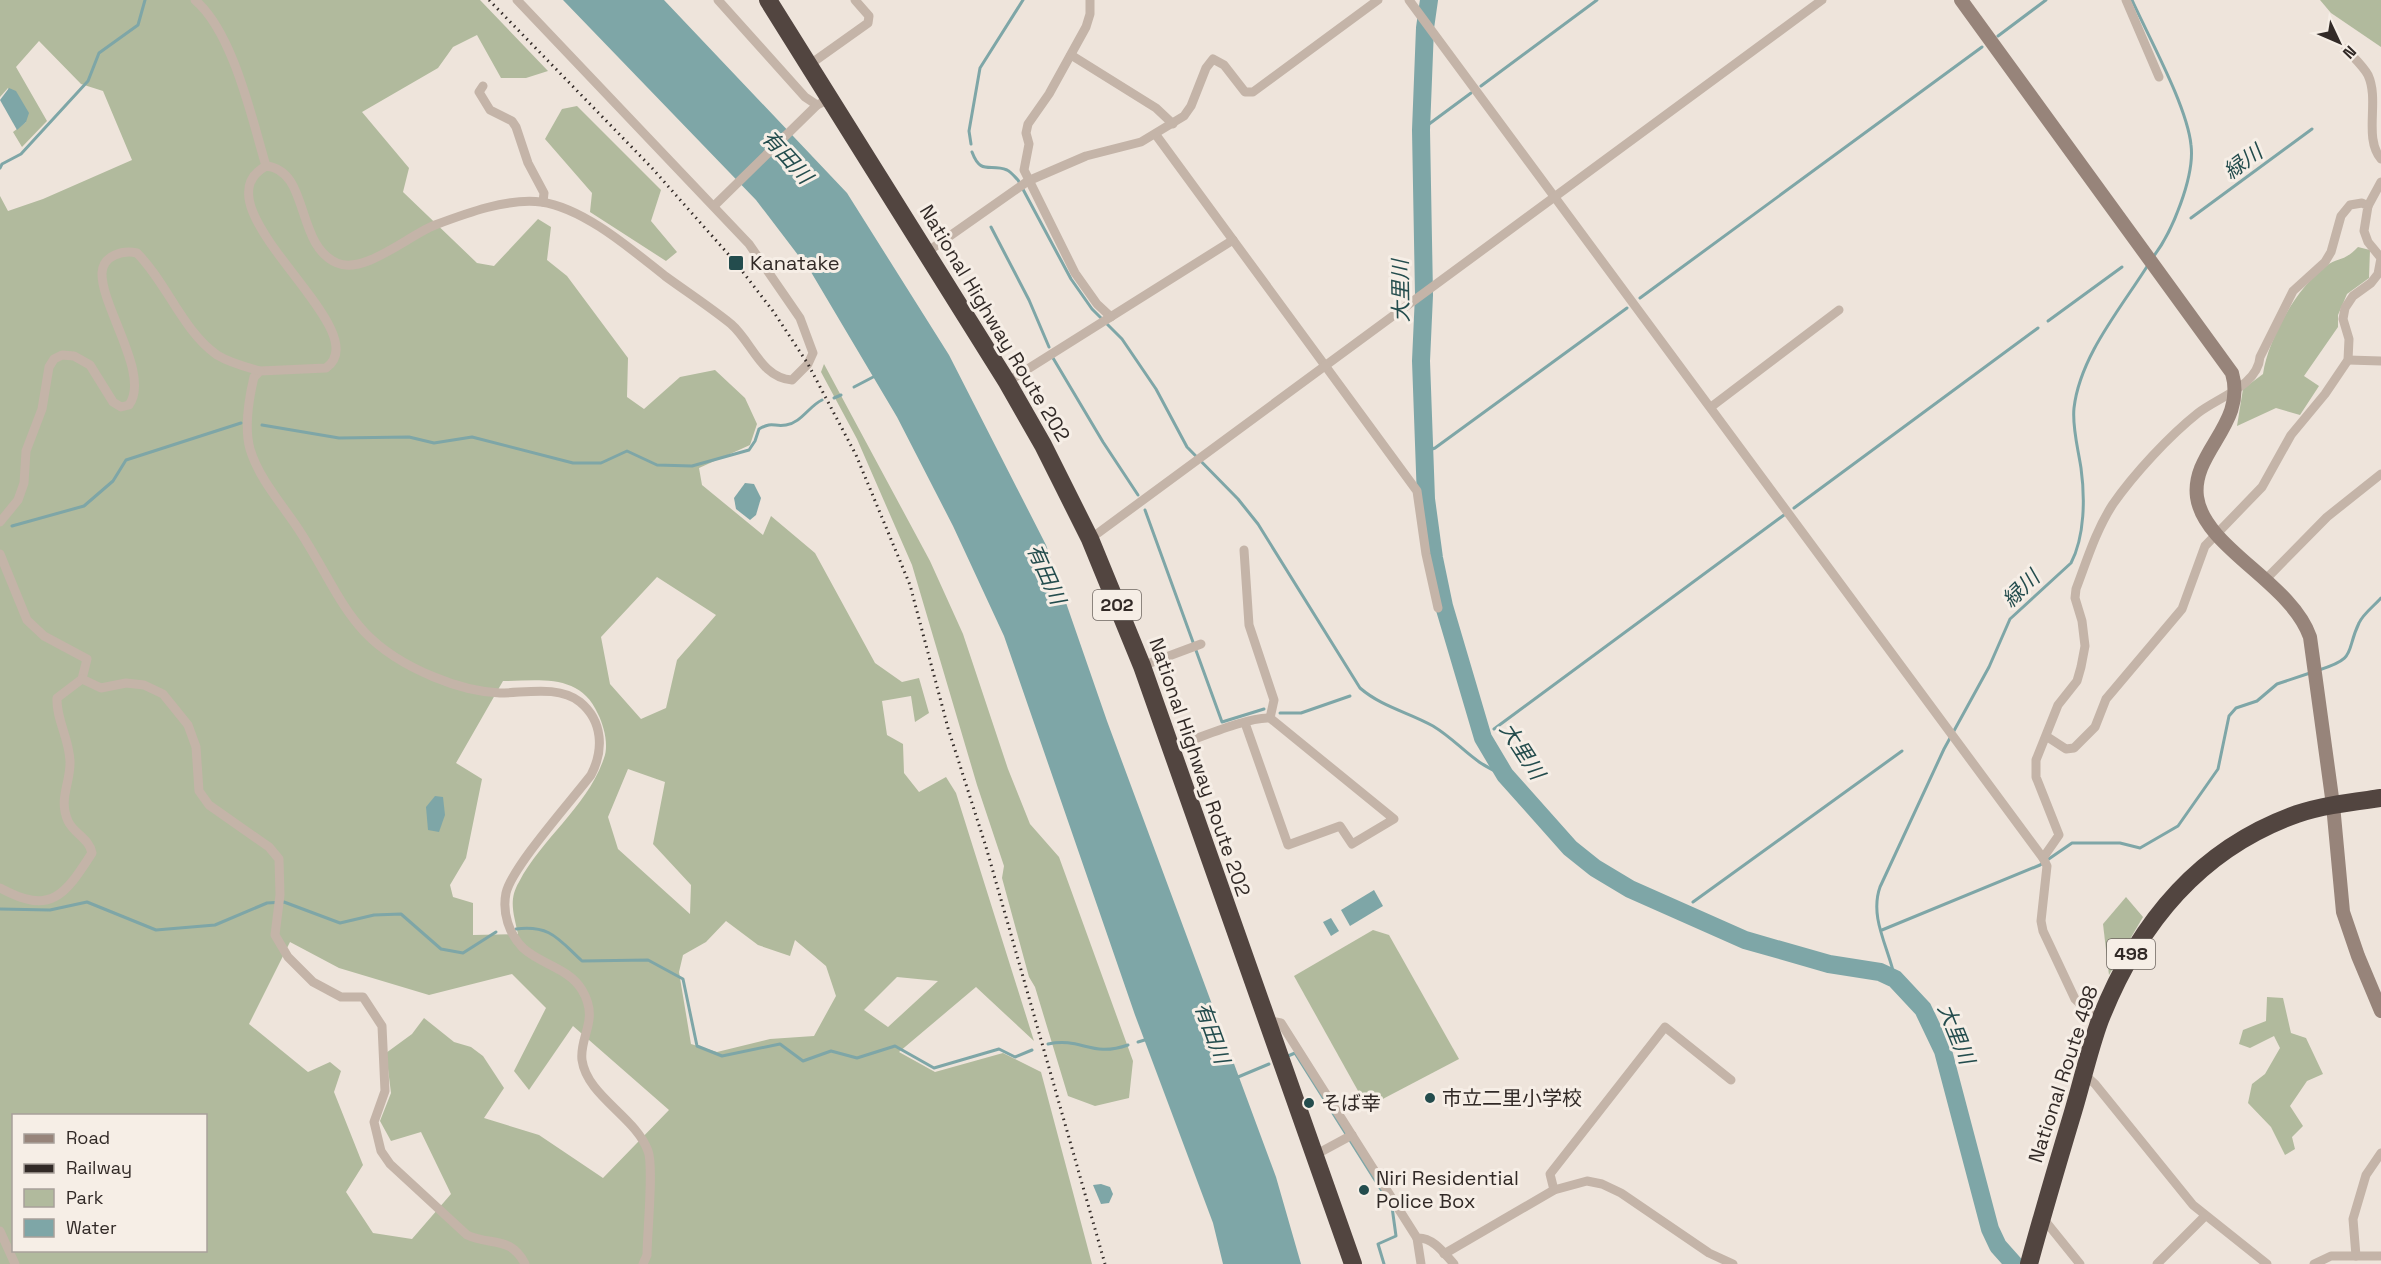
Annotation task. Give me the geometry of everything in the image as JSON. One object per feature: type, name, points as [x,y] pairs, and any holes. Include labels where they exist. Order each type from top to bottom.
[{"type":"highway","name":"National Highway Route 202","points":[[768,0],[809,65],[824,102],[927,252],[1007,382],[1043,445],[1090,539],[1142,666],[1353,1264]]},
{"type":"highway","name":"National Route 498","points":[[2028,1264],[2099,1022],[2130,955],[2150,923],[2197,873],[2246,838],[2276,822],[2333,805],[2381,798]]},
{"type":"street","points":[[195,0],[218,27],[233,62],[266,166]]},
{"type":"street","points":[[0,522],[18,500],[24,483],[26,451],[42,409],[50,367],[54,359],[62,355],[74,356],[90,365],[113,402],[121,407],[129,405],[135,398],[135,387],[125,345],[105,289],[102,271],[108,260],[117,253],[137,253],[150,266],[189,326],[218,356],[261,371],[326,368],[332,363],[338,347],[336,338],[307,291],[269,242],[249,201],[249,189],[253,176],[266,166],[276,167],[284,172],[293,183],[309,232],[322,253],[338,264],[362,264],[434,225],[496,206],[517,201],[543,202],[598,226],[626,244],[732,325],[750,346],[761,364],[782,379],[792,380],[808,364],[813,353],[805,328],[749,244],[715,205],[517,0]]},
{"type":"street","points":[[718,0],[805,96],[824,102]]},
{"type":"street","points":[[809,65],[868,23],[869,16],[855,0]]},
{"type":"street","points":[[927,252],[1023,185],[1086,156],[1122,149],[1156,135],[1184,116],[1191,106],[1206,68],[1213,59],[1224,64],[1245,92],[1253,92],[1378,0]]},
{"type":"street","points":[[1409,0],[1948,726],[2045,862]]},
{"type":"street","points":[[1090,539],[1822,0]]},
{"type":"street","points":[[1961,0],[2227,365],[2236,387],[2230,419],[2202,467],[2197,485],[2201,511],[2218,535],[2266,579],[2304,621],[2310,637],[2333,805],[2343,912],[2381,1011]]},
{"type":"street","points":[[2126,0],[2159,77]]},
{"type":"street","points":[[1088,1],[1090,14],[1086,27],[1028,124],[1026,133],[1029,144],[1023,185],[1075,273],[1097,304],[1111,317]]},
{"type":"street","points":[[2346,49],[2367,75],[2372,92],[2374,150],[2381,159]]},
{"type":"street","points":[[1071,55],[1156,108],[1173,123]]},
{"type":"street","points":[[483,86],[479,92],[490,110],[512,121],[516,127],[528,163],[544,193],[543,202]]},
{"type":"street","points":[[715,205],[824,102]]},
{"type":"street","points":[[1156,135],[1417,490],[1426,554],[1438,608]]},
{"type":"street","points":[[2046,736],[2066,749],[2074,748],[2096,727],[2106,699],[2182,609],[2205,546],[2262,487],[2291,435],[2325,394],[2348,360],[2349,339],[2343,319],[2345,308],[2353,296],[2371,283],[2378,274],[2381,258],[2364,231],[2368,206],[2381,182]]},
{"type":"street","points":[[2099,1022],[2075,999],[2043,931],[2041,921],[2045,862],[2059,835],[2036,777],[2036,760],[2058,705],[2077,681],[2081,667],[2085,646],[2082,621],[2075,598],[2076,589],[2098,533],[2114,504],[2162,447],[2198,414],[2252,378],[2259,368],[2260,357],[2294,291],[2325,262],[2331,252],[2341,216],[2350,205],[2362,203],[2368,206]]},
{"type":"street","points":[[1007,382],[1233,240]]},
{"type":"street","points":[[1711,407],[1839,310]]},
{"type":"street","points":[[2348,360],[2381,361]]},
{"type":"street","points":[[261,371],[254,376],[251,388],[248,428],[250,446],[258,469],[301,532],[340,603],[359,628],[381,648],[402,661],[434,677],[460,686],[498,693],[567,694],[590,712],[598,729],[601,750],[591,775],[515,874],[507,893],[505,911],[510,931],[523,948],[570,976],[581,989],[589,1007],[589,1029],[582,1059],[589,1080],[642,1136],[650,1154],[646,1256],[643,1264]]},
{"type":"street","points":[[2266,579],[2327,518],[2381,474]]},
{"type":"street","points":[[1244,550],[1249,626],[1274,700],[1270,718]]},
{"type":"street","points":[[0,554],[27,620],[44,636],[82,654],[87,659],[82,679],[57,698],[56,710],[68,740],[70,765],[63,803],[68,823],[91,844],[93,853],[75,880],[58,897],[36,901],[20,899],[0,888]]},
{"type":"street","points":[[1142,666],[1201,644]]},
{"type":"street","points":[[82,679],[101,688],[126,683],[144,685],[164,694],[188,725],[196,747],[199,791],[209,805],[269,847],[279,859],[280,895],[275,935],[288,957],[313,982],[341,997],[363,997],[382,1026],[385,1091],[374,1122],[381,1151],[390,1164],[467,1235],[482,1242],[499,1242],[513,1246],[525,1264]]},
{"type":"street","points":[[1170,748],[1245,723],[1263,717],[1270,718],[1394,819],[1352,844],[1340,826],[1288,845],[1245,723]]},
{"type":"street","points":[[1265,1020],[1281,1023],[1417,1238],[1421,1264]]},
{"type":"street","points":[[1554,1191],[1550,1174],[1665,1027],[1731,1080]]},
{"type":"street","points":[[2084,1074],[2095,1084],[2178,1189],[2205,1216],[2267,1264]]},
{"type":"street","points":[[1315,1155],[1352,1135]]},
{"type":"street","points":[[2356,1256],[2353,1219],[2366,1175],[2381,1153]]},
{"type":"street","points":[[1444,1254],[1554,1191],[1580,1182],[1602,1184],[1621,1193],[1709,1253],[1733,1264]]},
{"type":"street","points":[[2157,1264],[2205,1216]]},
{"type":"street","points":[[2042,1217],[2080,1264]]},
{"type":"street","points":[[0,1231],[15,1264]]},
{"type":"street","points":[[1417,1238],[1424,1238],[1433,1243],[1454,1264]]},
{"type":"street","points":[[2314,1264],[2316,1261],[2331,1256],[2381,1256]]},
{"type":"green space","points":[[0,0],[480,0],[548,71],[526,78],[501,78],[477,35],[453,47],[438,68],[362,112],[409,168],[403,192],[477,263],[494,266],[538,219],[551,227],[547,260],[567,276],[628,358],[627,397],[644,409],[680,377],[715,370],[745,398],[757,424],[750,445],[699,468],[702,485],[763,535],[771,516],[815,553],[875,663],[902,682],[919,678],[929,713],[915,722],[911,696],[882,701],[887,735],[903,744],[904,773],[919,792],[946,777],[956,793],[1034,1041],[976,987],[899,1052],[935,1072],[1003,1053],[1041,1072],[1092,1264],[0,1264],[0,196],[8,211],[43,199],[132,160],[103,91],[81,84],[39,41],[16,67],[47,121],[22,147],[13,132],[26,122],[8,88],[0,97]],"holes":[[[657,577],[716,615],[677,660],[666,708],[641,719],[610,684],[601,637]],[[503,681],[545,681],[570,686],[590,701],[604,730],[606,747],[597,775],[576,807],[529,866],[516,889],[513,908],[518,934],[473,935],[473,903],[453,897],[450,885],[466,858],[482,779],[456,763]],[[628,769],[665,782],[653,844],[691,885],[690,914],[618,849],[608,817]],[[726,921],[758,945],[790,956],[795,940],[826,966],[836,996],[814,1036],[770,1039],[717,1052],[691,1044],[679,972],[683,955],[706,942]],[[290,942],[339,968],[429,995],[512,974],[546,1008],[514,1071],[529,1090],[573,1026],[669,1110],[603,1178],[539,1135],[484,1118],[504,1088],[483,1056],[471,1047],[454,1042],[424,1018],[412,1034],[386,1053],[391,1093],[380,1121],[391,1141],[421,1132],[451,1194],[412,1239],[373,1233],[346,1192],[363,1165],[334,1092],[341,1071],[330,1062],[308,1072],[249,1024]],[[897,977],[938,981],[888,1027],[864,1010]]]},
{"type":"green space","points":[[2320,0],[2381,0],[2381,47],[2331,13]]},
{"type":"green space","points":[[577,106],[661,190],[651,221],[677,252],[666,261],[590,212],[592,193],[545,139],[562,109]]},
{"type":"green space","points":[[2358,247],[2370,250],[2369,278],[2347,294],[2338,315],[2338,327],[2304,376],[2319,386],[2300,415],[2276,408],[2237,426],[2243,389],[2263,374],[2277,330],[2295,300],[2315,275]]},
{"type":"green space","points":[[824,364],[930,561],[963,634],[1008,769],[1030,824],[1059,857],[1133,1061],[1129,1098],[1095,1106],[1068,1096],[1035,987],[1029,977],[1002,878],[1004,866],[977,785],[912,565],[857,439],[821,372]]},
{"type":"green space","points":[[2126,897],[2143,917],[2109,975],[2103,924]]},
{"type":"green space","points":[[1373,930],[1389,935],[1459,1059],[1377,1102],[1362,1098],[1294,976]]},
{"type":"green space","points":[[2267,997],[2283,998],[2291,1033],[2306,1038],[2323,1074],[2307,1081],[2290,1106],[2303,1126],[2292,1137],[2295,1149],[2285,1155],[2271,1127],[2248,1103],[2252,1084],[2265,1074],[2280,1048],[2274,1036],[2250,1048],[2239,1044],[2243,1030],[2266,1021]]},
{"type":"water","name":"有田川","points":[[563,0],[664,0],[847,193],[949,355],[1046,545],[1107,721],[1276,1177],[1301,1264],[1223,1264],[1213,1223],[1135,1015],[1004,636],[953,526],[897,417],[811,272],[756,200]]},
{"type":"water","points":[[9,88],[16,91],[29,113],[26,122],[17,130],[0,100]]},
{"type":"water","points":[[745,483],[754,484],[761,498],[756,515],[750,520],[736,509],[734,498]]},
{"type":"water","points":[[435,796],[443,797],[445,815],[439,832],[428,830],[426,807]]},
{"type":"water","points":[[1374,890],[1383,906],[1350,926],[1341,910]]},
{"type":"water","points":[[1331,918],[1339,931],[1331,936],[1323,922]]},
{"type":"water","points":[[1101,1184],[1110,1187],[1113,1194],[1109,1203],[1101,1204],[1093,1185]]},
{"type":"waterway","points":[[0,168],[2,164],[21,154],[88,81],[99,53],[138,25],[145,0]]},
{"type":"waterway","points":[[971,144],[969,131],[980,68],[1023,0]]},
{"type":"waterway","name":"大里川","points":[[1429,0],[1425,28],[1421,130],[1424,295],[1421,361],[1426,499],[1434,558],[1444,606],[1483,738],[1505,775],[1570,848],[1595,868],[1630,889],[1745,940],[1829,964],[1880,972],[1895,979],[1923,1009],[1943,1051],[1990,1229],[1998,1246],[2014,1264]]},
{"type":"waterway","points":[[1481,86],[1597,0]]},
{"type":"waterway","points":[[1998,36],[2046,0]]},
{"type":"waterway","points":[[2132,0],[2175,92],[2191,145],[2189,172],[2181,204],[2168,234],[2153,257]]},
{"type":"waterway","points":[[1640,298],[1982,47]]},
{"type":"waterway","points":[[1421,130],[1471,93]]},
{"type":"waterway","name":"緑川","points":[[2191,218],[2312,129]]},
{"type":"waterway","points":[[972,152],[979,164],[1007,170],[1018,180],[1071,279],[1092,309],[1122,339],[1156,389],[1187,447],[1238,499],[1258,524],[1360,688],[1386,705],[1433,726],[1483,765],[1505,775]]},
{"type":"waterway","points":[[991,227],[1029,300],[1049,347]]},
{"type":"waterway","name":"緑川","points":[[1895,979],[1878,922],[1877,899],[1880,887],[1944,749],[1989,667],[2010,619],[2071,563],[2076,552],[2083,504],[2081,468],[2074,423],[2078,389],[2084,370],[2103,333],[2148,265]]},
{"type":"waterway","points":[[2048,321],[2122,267]]},
{"type":"waterway","points":[[1424,452],[1435,448],[1627,308]]},
{"type":"waterway","points":[[1794,508],[2038,328]]},
{"type":"waterway","points":[[1053,358],[1138,495]]},
{"type":"waterway","points":[[854,387],[877,375]]},
{"type":"waterway","points":[[834,398],[841,395]]},
{"type":"waterway","points":[[262,425],[339,438],[409,437],[434,443],[472,437],[573,463],[601,463],[627,451],[657,465],[692,466],[749,450],[759,429],[770,425],[791,424],[822,400]]},
{"type":"waterway","points":[[12,526],[84,506],[113,481],[126,460],[241,423]]},
{"type":"waterway","points":[[1145,510],[1222,722],[1264,709]]},
{"type":"waterway","points":[[1494,729],[1784,515]]},
{"type":"waterway","points":[[2319,670],[2345,658],[2361,620],[2381,598]]},
{"type":"waterway","points":[[1882,930],[2040,865],[2072,843],[2120,843],[2140,848],[2178,826],[2218,769],[2229,716],[2236,708],[2257,701],[2277,684],[2310,673]]},
{"type":"waterway","points":[[1280,713],[1301,713],[1350,696]]},
{"type":"waterway","points":[[1693,902],[1902,751]]},
{"type":"waterway","points":[[0,909],[50,910],[87,902],[156,930],[215,925],[267,903],[284,902],[340,923],[374,915],[401,914],[441,949],[463,953],[496,932]]},
{"type":"waterway","points":[[516,929],[538,929],[553,935],[582,961],[648,960],[683,979],[697,1046],[722,1056],[780,1044],[803,1061],[831,1051],[857,1058],[895,1046],[934,1068],[999,1049],[1015,1057],[1032,1050]]},
{"type":"waterway","points":[[1138,1042],[1148,1039]]},
{"type":"waterway","points":[[1048,1044],[1070,1043],[1095,1049],[1128,1045]]},
{"type":"waterway","points":[[1288,1056],[1295,1053],[1392,1207],[1396,1236],[1378,1244],[1384,1264]]},
{"type":"waterway","points":[[1238,1077],[1269,1064]]},
{"type":"railway","points":[[489,0],[652,168],[736,263],[773,311],[808,364],[856,455],[910,585],[948,728],[986,847],[1105,1264]]},
{"type":"place","name":"Kanatake","points":[[736,263]]},
{"type":"place","name":"市立二里小学校","points":[[1430,1098]]},
{"type":"place","name":"そば幸","points":[[1309,1103]]},
{"type":"place","name":"Niri Residential Police Box","points":[[1364,1190]]}]
